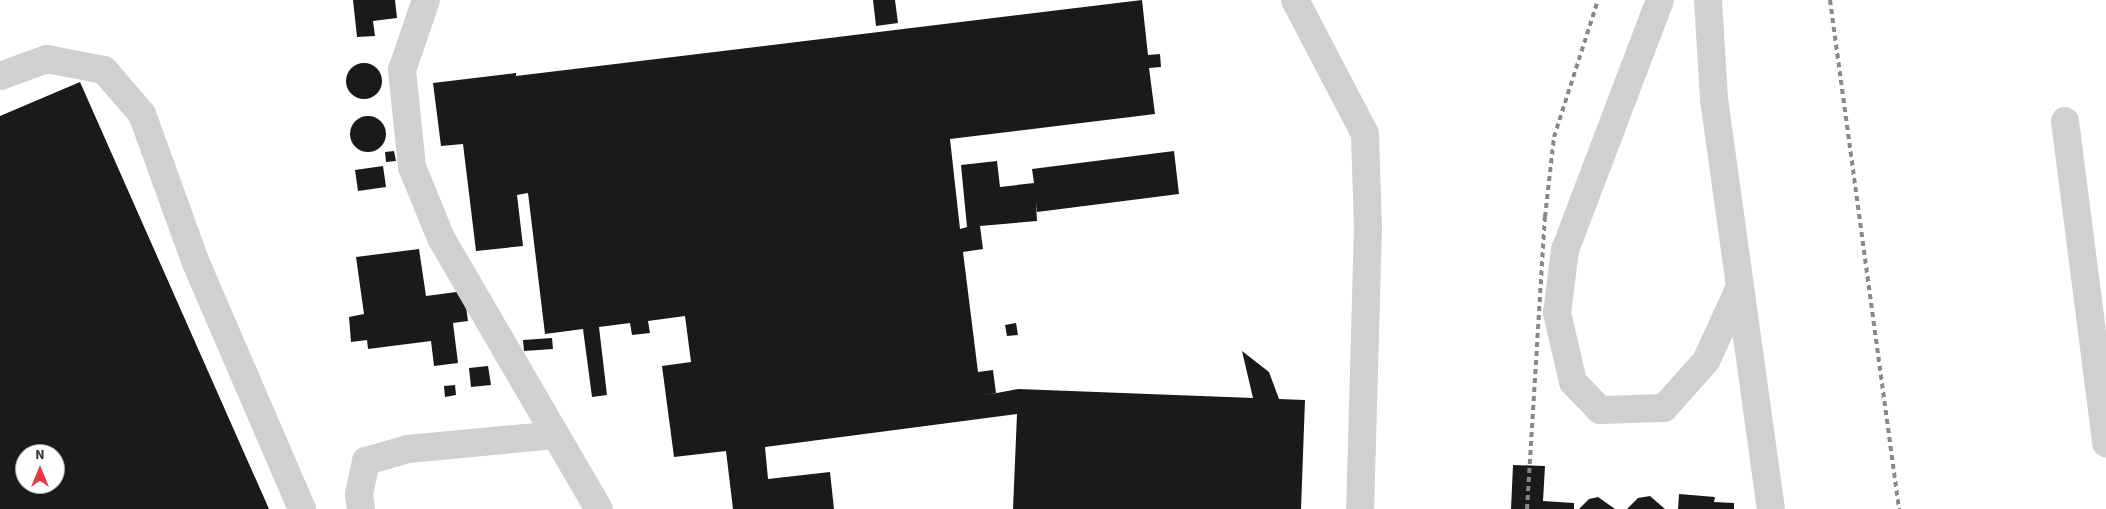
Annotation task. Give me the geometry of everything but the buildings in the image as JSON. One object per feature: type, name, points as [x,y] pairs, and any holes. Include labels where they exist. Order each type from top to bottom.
[{"type":"lane","points":[[426,0],[402,70],[412,167],[441,238],[599,509]]},
{"type":"lane","points":[[1295,0],[1365,134],[1368,227],[1360,509]]},
{"type":"lane","points":[[1660,0],[1565,250],[1557,313],[1573,382],[1600,410],[1664,408],[1706,362],[1740,288]]},
{"type":"lane","points":[[1708,0],[1714,99],[1770,509]]},
{"type":"lane","points":[[0,76],[48,59],[104,70],[142,114],[196,263],[302,509]]},
{"type":"lane","points":[[2065,121],[2106,443]]},
{"type":"lane","points":[[361,509],[360,494],[366,461],[408,449],[555,436]]},
{"type":"railway","points":[[1527,509],[1545,217],[1554,137],[1598,0]]},
{"type":"railway","points":[[1830,0],[1899,509]]}]
